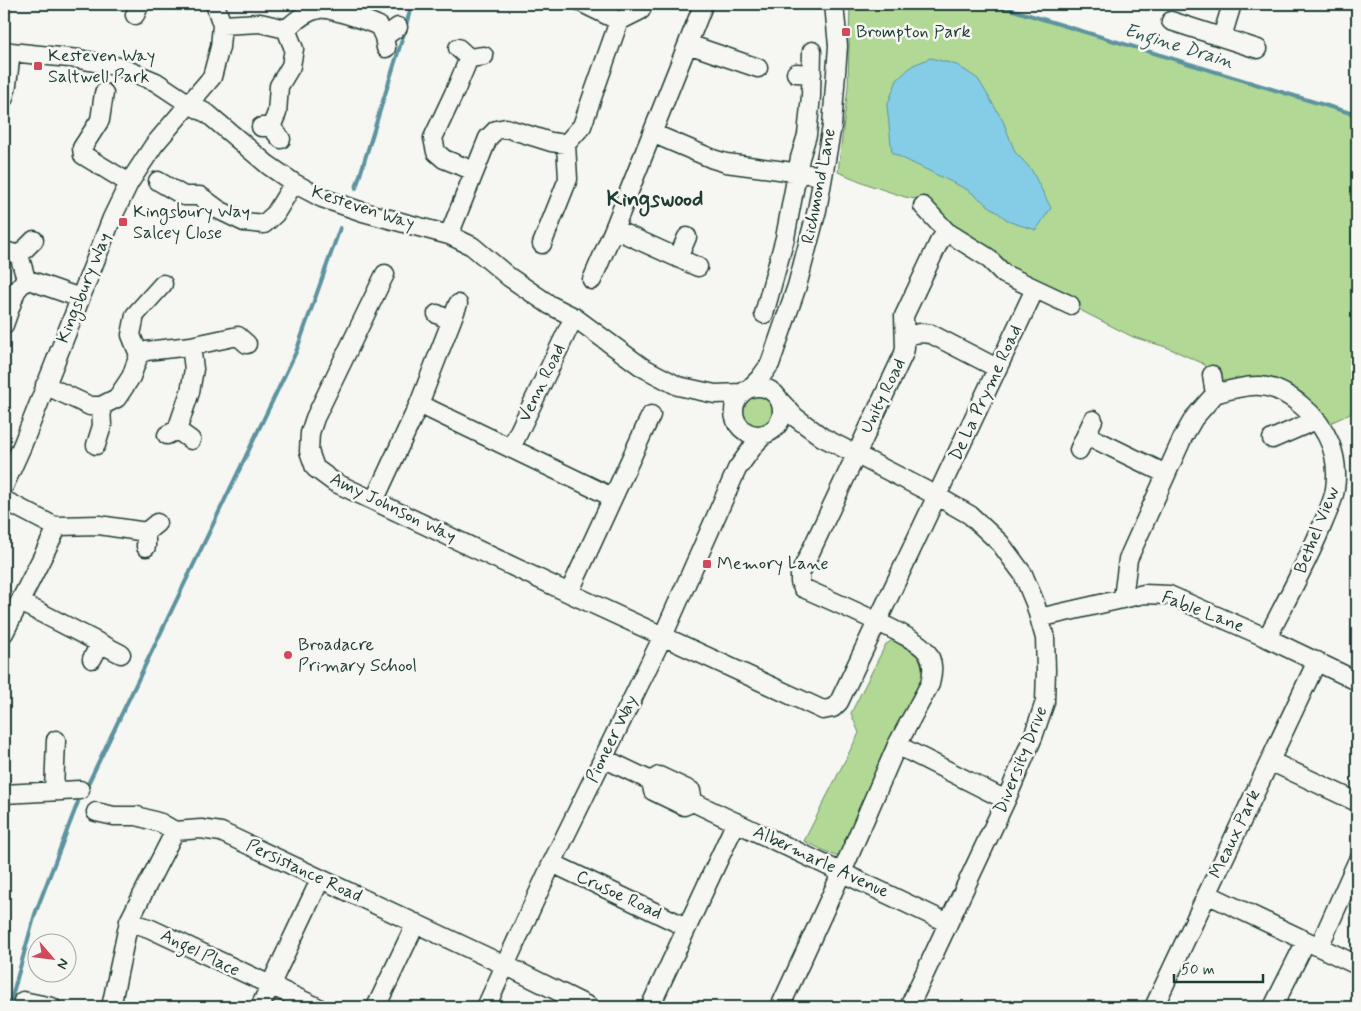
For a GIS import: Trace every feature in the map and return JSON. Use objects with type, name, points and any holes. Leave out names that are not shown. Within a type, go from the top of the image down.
[{"type":"street","points":[[215,4],[222,25],[260,23],[286,30]]},
{"type":"street","points":[[584,4],[619,21]]},
{"type":"street","points":[[542,244],[559,219],[568,179],[566,144],[582,126],[619,21],[642,10],[643,4]]},
{"type":"street","name":"Richmond Lane","points":[[745,391],[760,378],[770,364],[797,286],[817,210],[832,126],[838,46],[834,4]]},
{"type":"street","points":[[1222,37],[1232,4]]},
{"type":"street","points":[[286,30],[306,13],[321,8],[365,20],[379,26],[389,37]]},
{"type":"street","points":[[592,280],[702,8]]},
{"type":"street","points":[[1171,22],[1258,49]]},
{"type":"street","name":"Kingsbury Way","points":[[4,486],[22,446],[112,218],[129,183],[154,145],[212,77],[220,47],[222,25]]},
{"type":"street","points":[[271,131],[277,113],[279,86],[291,66],[294,49],[286,30]]},
{"type":"street","points":[[688,44],[758,68]]},
{"type":"street","points":[[4,98],[7,51]]},
{"type":"street","name":"Kesteven Way","points":[[7,51],[120,67],[156,82],[208,114],[268,165],[294,183],[330,201],[450,235],[472,246],[509,277],[550,305],[574,318],[642,367],[678,386],[714,394],[745,391]]},
{"type":"street","name":"Richmond Lane","points":[[764,314],[785,238],[797,173],[807,135],[804,73],[812,51]]},
{"type":"street","points":[[470,54],[433,138],[436,152],[444,159],[474,171]]},
{"type":"street","points":[[105,92],[100,120],[82,148],[83,155],[129,183]]},
{"type":"street","points":[[450,235],[488,138],[496,130],[506,128],[551,142],[566,144]]},
{"type":"street","points":[[652,133],[726,163],[823,176]]},
{"type":"street","points":[[156,180],[184,196],[200,196],[219,210],[244,222],[264,224],[275,214],[294,183]]},
{"type":"street","points":[[923,206],[947,232],[987,257],[1004,274],[1070,305]]},
{"type":"street","points":[[614,229],[698,267]]},
{"type":"street","name":"Unity Road","points":[[877,622],[803,588],[800,582],[800,574],[854,455],[904,353],[904,316],[939,242],[947,232]]},
{"type":"street","points":[[678,258],[687,237]]},
{"type":"street","points":[[34,240],[12,253],[26,279],[80,298]]},
{"type":"street","name":"Amy Johnson Way","points":[[385,274],[315,418],[310,433],[309,451],[316,468],[334,482],[663,636]]},
{"type":"street","points":[[4,325],[16,291],[26,279]]},
{"type":"street","points":[[45,385],[90,406],[101,406],[117,398],[131,377],[138,355],[131,335],[135,315],[165,282]]},
{"type":"street","name":"De La Pryme Road","points":[[937,496],[1035,289]]},
{"type":"street","points":[[374,501],[419,404],[444,318],[458,304]]},
{"type":"street","name":"Venn Road","points":[[511,448],[574,318]]},
{"type":"street","name":"Unity Road","points":[[905,336],[926,332],[997,368]]},
{"type":"street","points":[[138,355],[146,351],[191,346],[240,334]]},
{"type":"street","points":[[178,435],[190,392],[194,369],[191,346]]},
{"type":"street","points":[[714,394],[748,433],[755,435],[768,433],[778,426],[782,419],[783,410],[770,364]]},
{"type":"street","points":[[1123,598],[1128,559],[1166,474],[1194,418],[1216,394],[1212,375]]},
{"type":"street","name":"Bethel View","points":[[1216,394],[1240,386],[1255,385],[1282,391],[1309,411],[1327,434],[1334,449],[1335,491],[1316,541],[1267,638]]},
{"type":"street","points":[[737,422],[734,406],[745,391],[764,387],[779,399]]},
{"type":"street","name":"Diversity Drive","points":[[779,399],[795,416],[814,431],[854,455],[937,496],[970,515],[1000,543],[1022,574],[1039,618],[1044,638],[1045,702],[1034,737],[909,1007]]},
{"type":"street","points":[[419,404],[612,497]]},
{"type":"street","points":[[96,445],[102,426],[101,406]]},
{"type":"street","points":[[569,593],[612,497],[637,431],[650,415]]},
{"type":"street","points":[[1272,439],[1316,420]]},
{"type":"street","name":"Pioneer Way","points":[[737,422],[740,446],[737,469]]},
{"type":"street","name":"Diversity Drive","points":[[768,433],[801,429],[814,431]]},
{"type":"street","name":"Pioneer Way","points":[[486,1007],[552,863],[663,636],[737,469],[754,444],[768,433]]},
{"type":"street","points":[[1086,435],[1166,474]]},
{"type":"street","points":[[663,636],[823,710],[832,708],[839,702],[937,496]]},
{"type":"street","points":[[4,500],[58,526],[99,525],[149,534]]},
{"type":"street","points":[[4,633],[58,526]]},
{"type":"street","name":"Fable Lane","points":[[1039,618],[1144,594],[1169,595],[1267,638],[1357,681]]},
{"type":"street","points":[[20,602],[96,652],[121,654]]},
{"type":"street","points":[[780,1007],[897,746],[930,684],[933,673],[932,661],[920,644],[877,622]]},
{"type":"street","name":"Meaux Park","points":[[1154,1007],[1317,661]]},
{"type":"street","points":[[54,791],[56,740]]},
{"type":"street","points":[[897,746],[1006,800]]},
{"type":"street","name":"Albermarle Avenue","points":[[603,758],[651,781],[652,791],[684,806],[693,802],[948,923]]},
{"type":"street","points":[[1270,760],[1357,802]]},
{"type":"street","points":[[4,794],[80,790]]},
{"type":"street","points":[[96,812],[114,816],[138,816],[162,822],[176,831],[129,922],[111,1007]]},
{"type":"street","points":[[650,1007],[736,822]]},
{"type":"street","name":"Persistance Road","points":[[176,831],[201,828],[220,832],[505,965],[590,1007]]},
{"type":"street","points":[[1273,1007],[1312,944],[1357,862]]},
{"type":"street","name":"Crusoe Road","points":[[552,863],[686,926]]},
{"type":"street","points":[[260,1007],[320,880]]},
{"type":"street","points":[[1207,894],[1357,965]]},
{"type":"street","name":"Angel Place","points":[[129,922],[150,929],[317,1007]]},
{"type":"street","points":[[376,1007],[416,923]]},
{"type":"street","points":[[23,1001],[52,1007]]},
{"type":"green space","points":[[850,4],[993,4],[1357,115],[1357,411],[1323,428],[1282,391],[1215,393],[1207,368],[1202,363],[1166,347],[1133,337],[1070,305],[955,238],[926,201],[905,197],[838,172],[848,87]]},
{"type":"green space","points":[[757,392],[770,397],[775,410],[770,423],[757,428],[744,423],[739,410],[744,397]]},
{"type":"green space","points":[[893,640],[922,660],[925,669],[924,684],[842,859],[804,841],[859,733],[851,713],[886,644]]},
{"type":"water","points":[[931,58],[957,65],[978,79],[1003,121],[1015,152],[1031,169],[1051,208],[1036,230],[1010,222],[968,190],[892,153],[887,106],[897,80],[913,65]]},
{"type":"waterway","points":[[406,25],[412,4]]},
{"type":"waterway","name":"Engine Drain","points":[[993,4],[1357,115]]},
{"type":"waterway","points":[[356,188],[404,33]]},
{"type":"waterway","points":[[86,788],[296,352],[340,228]]},
{"type":"waterway","points":[[9,1007],[35,914],[78,802]]},
{"type":"place","name":"Brompton Park","points":[[846,32]]},
{"type":"place","name":"Kesteven Way Saltwell Park","points":[[38,66]]},
{"type":"place","name":"Kingsbury Way Salcey Close","points":[[123,222]]},
{"type":"place","name":"Memory Lane","points":[[707,564]]},
{"type":"place","name":"Broadacre Primary School","points":[[288,655]]},
{"type":"district","name":"Kingswood","points":[[655,200]]}]
